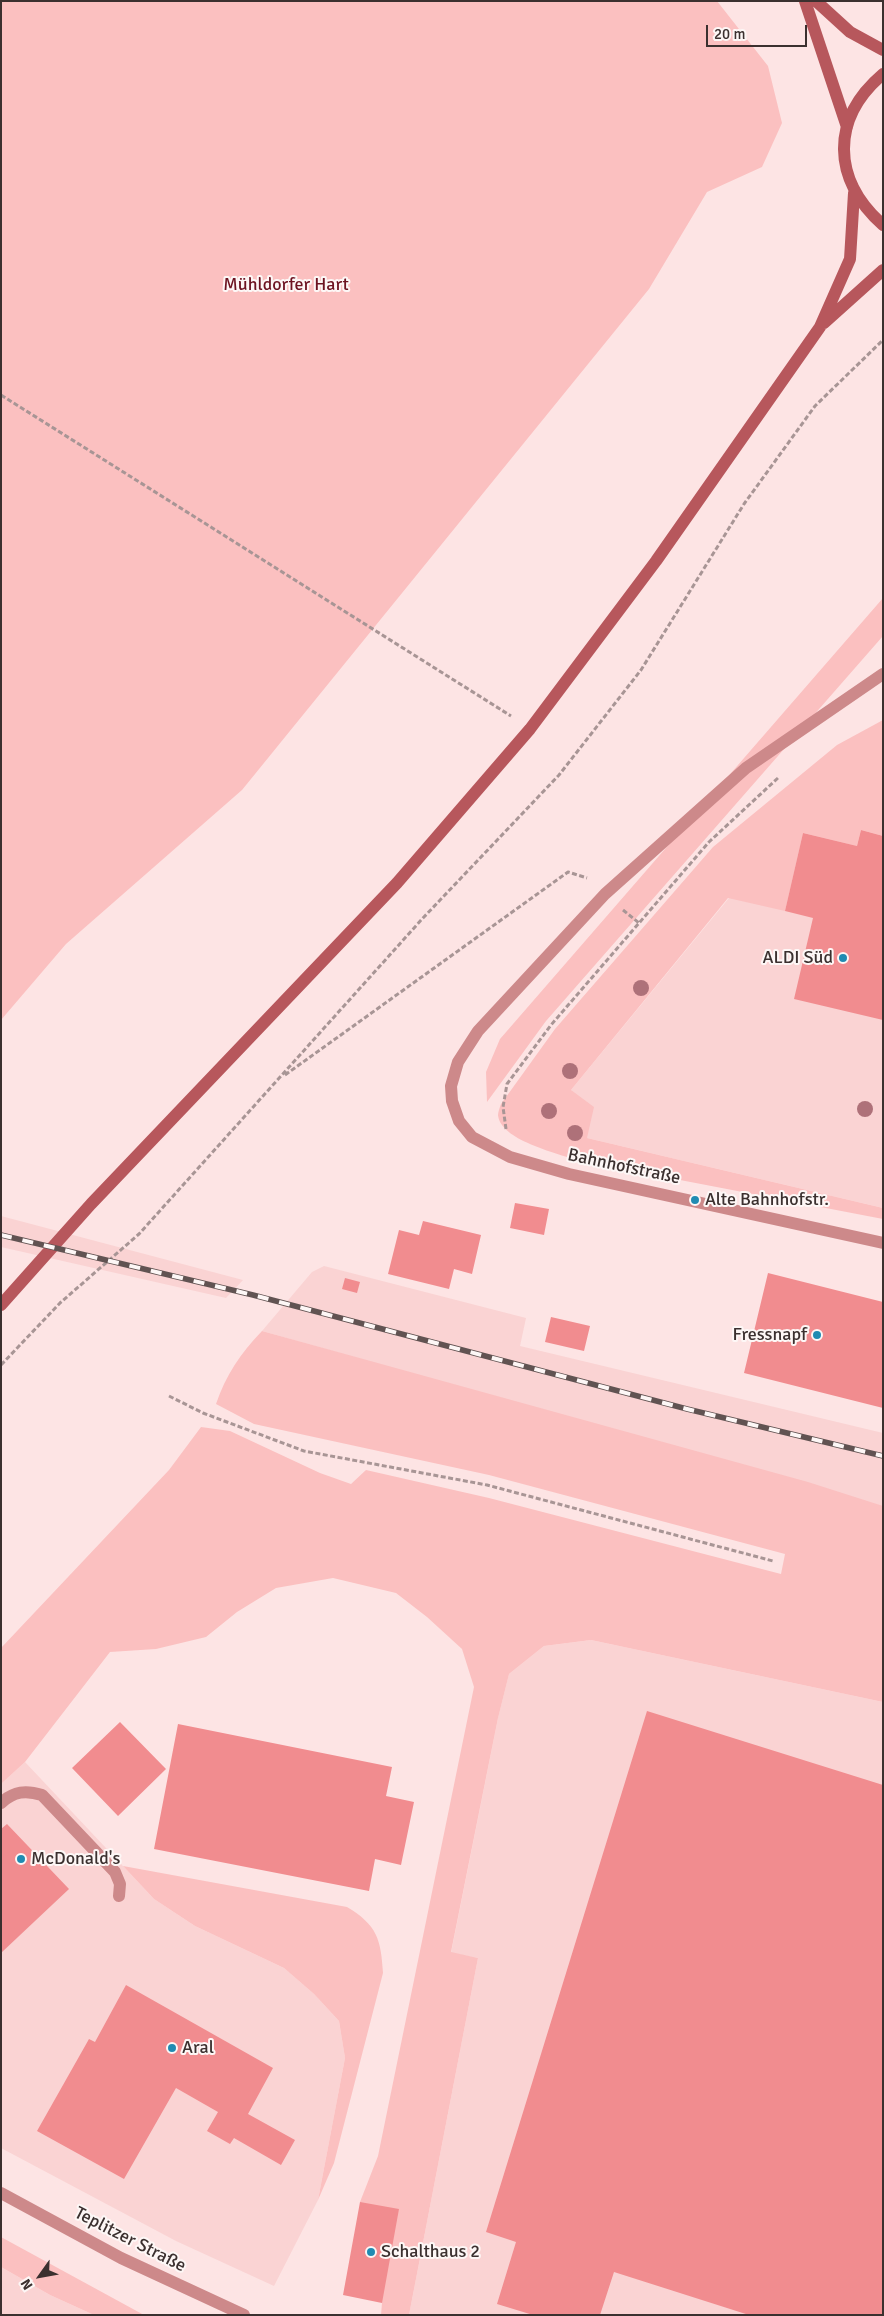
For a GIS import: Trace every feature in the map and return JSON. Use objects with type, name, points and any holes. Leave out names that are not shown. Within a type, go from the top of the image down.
[{"type":"main road","points":[[805,1],[847,127]]},
{"type":"main road","points":[[816,1],[850,32],[883,50]]},
{"type":"main road","points":[[883,74],[868,88],[855,106],[847,127],[844,149],[846,172],[854,193],[867,211],[883,225]]},
{"type":"main road","points":[[1,1305],[91,1204],[397,883],[530,729],[656,561],[820,327],[850,259],[854,193]]},
{"type":"main road","points":[[820,327],[883,270]]},
{"type":"street","name":"Bahnhofstraße","points":[[883,674],[746,768],[606,894],[478,1031],[458,1062],[452,1086],[452,1101],[459,1121],[472,1137],[510,1157],[569,1174],[883,1243]]},
{"type":"street","points":[[1,1803],[16,1792],[29,1791],[42,1795],[114,1872],[120,1884],[119,1896]]},
{"type":"street","name":"Teplitzer Straße","points":[[1,2193],[120,2258],[244,2315]]},
{"type":"path","points":[[1,1365],[60,1303],[139,1234],[423,918],[559,775],[640,670],[744,504],[815,406],[883,340]]},
{"type":"path","points":[[1,395],[530,729]]},
{"type":"path","points":[[512,1136],[506,1130],[503,1107],[507,1084],[551,1025],[709,842],[780,776]]},
{"type":"path","points":[[278,1080],[568,872],[584,875],[639,923]]},
{"type":"path","points":[[169,1396],[203,1414],[304,1451],[487,1485],[773,1561]]},
{"type":"shaded area","points":[[861,830],[883,836],[883,1208],[587,1138],[571,1090],[729,898],[803,833],[857,845]]},
{"type":"shaded area","points":[[1,1216],[243,1280],[226,1298],[1,1247]]},
{"type":"shaded area","points":[[324,1266],[526,1318],[520,1346],[883,1433],[883,1507],[262,1331],[312,1272]]},
{"type":"shaded area","points":[[591,1640],[883,1702],[883,2315],[409,2315],[478,1958],[451,1953],[498,1718],[509,1674],[544,1646]]},
{"type":"shaded area","points":[[25,1762],[154,1899],[195,1926],[284,1968],[314,1994],[339,2021],[345,2058],[318,2200],[274,2286],[176,2241],[1,2148],[1,1784]]},
{"type":"shaded area","points":[[1,2267],[50,2295],[94,2315],[1,2315]]},
{"type":"green space","name":"Mühldorfer Hart","points":[[1,1],[717,1],[768,66],[782,123],[762,167],[707,192],[649,289],[242,790],[66,944],[1,1020]]},
{"type":"green space","points":[[883,598],[883,636],[546,1021],[487,1102],[486,1072],[500,1039]]},
{"type":"green space","points":[[883,720],[883,836],[861,830],[857,846],[803,833],[785,911],[728,898],[571,1090],[594,1107],[587,1138],[883,1208],[883,1219],[576,1160],[543,1149],[508,1132],[501,1124],[498,1115],[501,1104],[555,1029],[713,847],[837,745]]},
{"type":"green space","points":[[262,1331],[808,1482],[883,1506],[883,1702],[591,1640],[544,1646],[509,1674],[498,1718],[451,1952],[478,1958],[409,2315],[381,2315],[382,2303],[360,2202],[378,2156],[474,1687],[462,1649],[427,1617],[396,1593],[333,1578],[276,1588],[237,1612],[206,1637],[156,1649],[110,1652],[25,1762],[1,1784],[1,1648],[169,1470],[201,1427],[230,1431],[320,1473],[351,1484],[366,1470],[489,1498],[781,1574],[785,1554],[489,1475],[254,1424],[216,1404],[234,1365]]},
{"type":"green space","points":[[123,1866],[347,1907],[365,1920],[376,1934],[381,1951],[383,1973],[334,2163],[318,2200],[345,2058],[339,2021],[314,1994],[284,1968],[195,1926],[154,1899]]},
{"type":"green space","points":[[1,2237],[144,2315],[94,2315],[50,2295],[1,2267]]},
{"type":"building","name":"ALDI Süd","points":[[861,830],[883,836],[883,1020],[794,999],[813,918],[785,911],[803,833],[857,846]]},
{"type":"building","points":[[515,1203],[549,1209],[544,1235],[510,1228]]},
{"type":"building","points":[[423,1221],[481,1235],[472,1274],[454,1269],[449,1289],[388,1274],[399,1230],[419,1235]]},
{"type":"building","points":[[768,1273],[883,1302],[883,1408],[744,1373]]},
{"type":"building","points":[[345,1278],[360,1282],[357,1293],[342,1289]]},
{"type":"building","points":[[551,1317],[590,1326],[584,1351],[545,1342]]},
{"type":"building","points":[[647,1711],[883,1785],[883,2315],[749,2315],[614,2272],[600,2315],[533,2315],[497,2304],[516,2242],[486,2232]]},
{"type":"building","points":[[120,1722],[166,1769],[118,1816],[72,1768]]},
{"type":"building","points":[[178,1724],[392,1767],[386,1796],[414,1802],[401,1865],[375,1859],[369,1891],[154,1849]]},
{"type":"building","name":"McDonald's","points":[[7,1824],[69,1889],[1,1953],[1,1829]]},
{"type":"building","points":[[126,1985],[273,2068],[248,2114],[295,2140],[281,2165],[234,2138],[230,2144],[207,2131],[218,2112],[176,2088],[124,2179],[37,2131],[89,2039],[95,2042]]},
{"type":"building","name":"Schalthaus 2","points":[[360,2202],[399,2209],[382,2303],[343,2295]]},
{"type":"railway","points":[[1,1235],[253,1295],[687,1409],[883,1456]]},
{"type":"place","name":"ALDI Süd","points":[[843,958]]},
{"type":"place","name":"Alte Bahnhofstr.","points":[[695,1200]]},
{"type":"place","name":"Fressnapf","points":[[817,1335]]},
{"type":"place","name":"McDonald's","points":[[21,1859]]},
{"type":"place","name":"Aral","points":[[172,2048]]},
{"type":"place","name":"Schalthaus 2","points":[[371,2252]]}]
